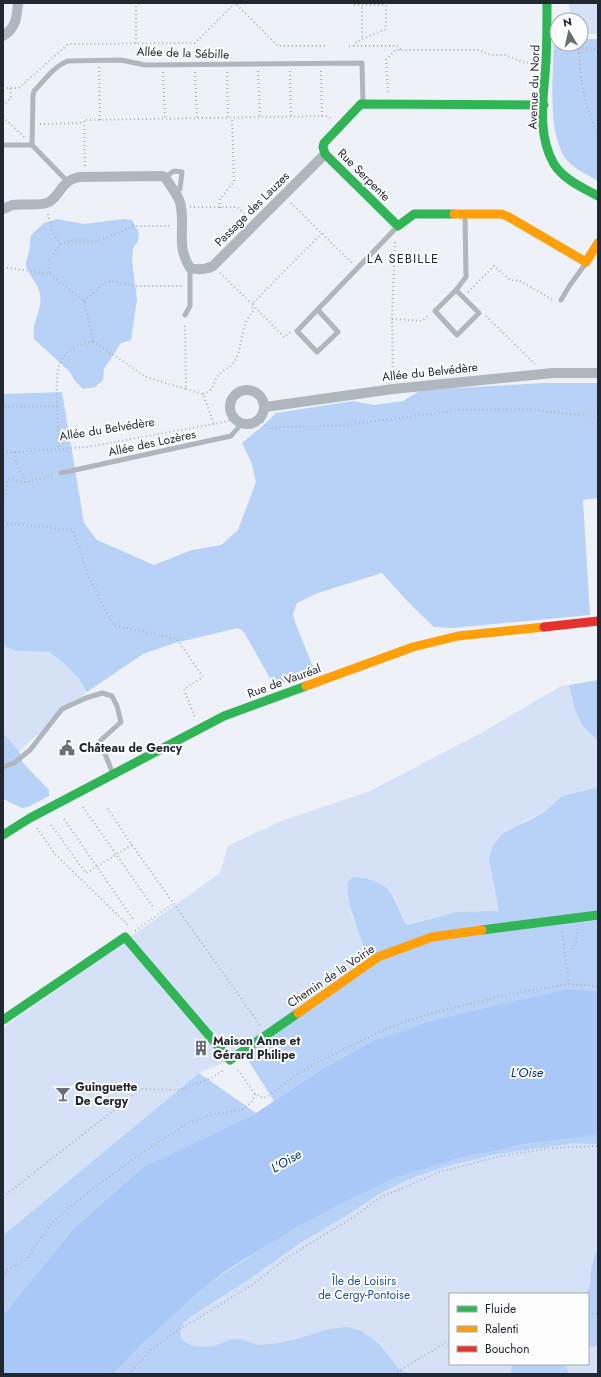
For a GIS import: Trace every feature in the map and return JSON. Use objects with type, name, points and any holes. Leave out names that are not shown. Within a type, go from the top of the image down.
[{"type":"street","points":[[3,36],[9,32],[13,26],[16,19],[18,3]]},
{"type":"street","name":"Avenue du Nord","points":[[547,3],[547,48],[543,122],[546,144],[555,165],[569,179],[598,196]]},
{"type":"street","points":[[363,104],[544,105]]},
{"type":"street","name":"Rue Serpente","points":[[363,104],[358,106],[324,143],[323,147],[325,154],[398,226]]},
{"type":"street","name":"Passage des Lauzes","points":[[213,266],[325,154]]},
{"type":"street","points":[[3,209],[11,206],[45,203],[54,197],[67,181],[79,177],[162,176],[165,177],[181,206],[183,255],[190,268],[202,270],[213,266]]},
{"type":"street","points":[[398,226],[414,214],[501,214],[507,216],[586,262],[598,243]]},
{"type":"street","name":"Allée du Belvédère","points":[[265,407],[393,389],[538,374],[598,373]]},
{"type":"street","points":[[241,390],[258,393],[262,397],[265,407],[260,419],[251,424],[238,420],[230,408],[233,398],[241,390]]},
{"type":"street","name":"Rue de Vauréal","points":[[3,835],[30,818],[224,716],[413,647],[458,636],[598,621]]},
{"type":"street","name":"Chemin de la Voirie","points":[[230,1060],[378,957],[432,937],[598,915]]},
{"type":"street","points":[[3,1020],[125,937],[230,1060]]},
{"type":"lane","name":"Allée de la Sébille","points":[[32,145],[34,91],[56,67],[61,63],[68,61],[121,60],[163,65],[362,63],[363,104]]},
{"type":"lane","points":[[3,145],[32,145],[67,181]]},
{"type":"lane","points":[[165,177],[174,171],[182,172],[180,189],[175,193]]},
{"type":"lane","points":[[456,290],[479,313],[457,335],[435,311],[456,290],[466,276],[465,214]]},
{"type":"lane","points":[[318,310],[338,332],[317,352],[297,331],[398,226]]},
{"type":"lane","points":[[561,300],[586,262]]},
{"type":"lane","points":[[185,315],[190,306],[190,268]]},
{"type":"lane","name":"Allée des Lozères","points":[[61,473],[231,436],[238,420]]},
{"type":"lane","points":[[3,767],[14,763],[30,750],[62,710],[86,698],[102,693],[112,696],[117,706],[121,722],[100,741],[113,774]]},
{"type":"path","points":[[136,43],[136,6],[140,3]]},
{"type":"path","points":[[3,88],[19,88],[68,44],[195,43],[236,3],[278,46],[327,46]]},
{"type":"path","points":[[354,5],[385,5],[386,29],[362,39],[354,44],[354,46]]},
{"type":"path","points":[[362,5],[362,39]]},
{"type":"path","points":[[349,46],[397,46],[401,50]]},
{"type":"path","points":[[388,104],[386,60],[395,50],[478,50],[491,55],[505,55],[526,63],[533,62],[537,58]]},
{"type":"path","points":[[579,52],[582,87],[589,117],[598,134]]},
{"type":"path","points":[[99,60],[100,120]]},
{"type":"path","points":[[194,64],[196,119]]},
{"type":"path","points":[[227,64],[228,118]]},
{"type":"path","points":[[257,64],[260,118]]},
{"type":"path","points":[[290,64],[291,117]]},
{"type":"path","points":[[321,64],[322,117]]},
{"type":"path","points":[[163,65],[165,119]]},
{"type":"path","points":[[3,106],[11,98],[10,88]]},
{"type":"path","points":[[32,124],[84,123],[84,120],[328,116],[341,126]]},
{"type":"path","points":[[3,117],[32,145]]},
{"type":"path","points":[[220,208],[220,199],[234,182],[232,118]]},
{"type":"path","points":[[84,123],[85,177]]},
{"type":"path","points":[[284,196],[358,269]]},
{"type":"path","points":[[45,203],[52,231],[60,244]]},
{"type":"path","points":[[181,206],[220,208],[237,207],[256,224]]},
{"type":"path","points":[[50,274],[48,263],[60,244],[76,240],[98,241],[134,226],[182,225]]},
{"type":"path","points":[[252,304],[322,234]]},
{"type":"path","points":[[390,235],[395,243],[392,320],[393,389]]},
{"type":"path","points":[[213,266],[284,337],[291,331],[297,331]]},
{"type":"path","points":[[463,297],[494,266],[510,280],[520,281],[552,300],[561,300]]},
{"type":"path","points":[[3,267],[50,274],[84,301],[92,341],[146,376],[203,394],[210,391],[214,387],[218,376],[231,367],[236,359],[246,321],[248,316],[253,312],[252,304]]},
{"type":"path","points":[[84,301],[104,282],[112,281],[135,286],[190,286]]},
{"type":"path","points":[[392,320],[422,321],[435,311]]},
{"type":"path","points":[[479,313],[488,317],[535,363],[538,374]]},
{"type":"path","points":[[185,315],[186,389]]},
{"type":"path","points":[[59,450],[57,371],[60,360],[69,351],[82,344],[92,341]]},
{"type":"path","points":[[203,394],[214,424]]},
{"type":"path","points":[[3,407],[57,406]]},
{"type":"path","points":[[260,419],[269,429],[283,427],[338,426],[460,410],[526,409],[598,417]]},
{"type":"path","name":"Allée du Belvédère","points":[[3,453],[87,447],[238,420]]},
{"type":"path","points":[[14,452],[16,463],[26,482]]},
{"type":"path","points":[[3,502],[8,479],[26,482],[61,473]]},
{"type":"path","points":[[3,524],[73,530],[89,578],[113,625],[177,639],[203,677],[184,689],[194,714]]},
{"type":"path","points":[[83,807],[153,907]]},
{"type":"path","points":[[107,808],[267,1034]]},
{"type":"path","points":[[30,818],[56,854],[129,925],[125,937]]},
{"type":"path","points":[[64,819],[98,866],[133,919]]},
{"type":"path","points":[[51,825],[86,873],[132,845]]},
{"type":"path","points":[[125,937],[174,904]]},
{"type":"path","points":[[572,948],[576,942],[578,934],[578,918]]},
{"type":"path","points":[[561,920],[569,984]]},
{"type":"path","points":[[3,1197],[141,1089],[181,1090],[211,1078],[226,1068],[230,1060],[255,1094],[263,1098],[268,1096],[299,1073],[320,1061],[390,1027],[429,1014],[510,994],[569,984],[598,986]]},
{"type":"path","points":[[3,1270],[7,1270],[26,1260],[42,1236],[56,1219],[92,1189],[146,1150],[188,1123],[214,1114],[242,1110],[252,1102],[255,1094]]},
{"type":"path","points":[[129,1374],[152,1350],[172,1334],[252,1284],[285,1259],[355,1216],[381,1197],[440,1172],[500,1156],[550,1148],[598,1146]]},
{"type":"path","points":[[3,1277],[7,1270]]},
{"type":"path","points":[[394,1374],[449,1341]]},
{"type":"green space","points":[[569,3],[598,3],[598,34],[589,34],[589,12],[570,12]]},
{"type":"green space","points":[[3,646],[16,651],[49,652],[66,665],[79,679],[87,692],[19,751],[3,733]]},
{"type":"green space","points":[[569,685],[575,710],[583,725],[598,741],[598,787],[562,796],[543,813],[524,821],[489,859],[500,911],[408,925],[404,922],[394,896],[347,887],[352,916],[371,966],[244,1054],[199,1073],[5,1235],[3,1229],[3,1028],[220,873],[228,846],[281,821],[370,791],[481,733],[561,686]]},
{"type":"green space","name":"Île de Loisirs de Cergy-Pontoise","points":[[598,1135],[598,1374],[113,1374],[145,1341],[197,1293],[227,1270],[256,1253],[397,1177],[526,1144]]},
{"type":"shaded area","points":[[589,39],[598,39],[598,181],[568,162],[559,146],[553,116],[553,52],[589,52]]},
{"type":"shaded area","points":[[57,219],[84,224],[123,219],[132,220],[139,233],[138,241],[133,248],[132,261],[137,299],[131,340],[121,343],[104,369],[103,380],[95,387],[83,389],[75,381],[70,372],[34,339],[34,327],[40,306],[40,294],[26,266],[31,235],[44,223]]},
{"type":"shaded area","points":[[544,383],[598,383],[598,498],[583,500],[590,615],[453,628],[434,627],[409,603],[382,573],[318,593],[297,603],[293,614],[314,669],[311,674],[282,683],[272,682],[244,632],[238,628],[175,643],[143,654],[87,692],[79,679],[66,665],[49,652],[16,651],[3,646],[3,394],[62,392],[84,523],[97,540],[154,565],[192,550],[221,545],[238,530],[256,482],[252,464],[242,443],[276,413],[353,401],[374,405],[403,401],[421,390]]},
{"type":"shaded area","points":[[598,680],[598,741],[583,726],[575,710],[569,685]]},
{"type":"shaded area","points":[[3,733],[19,751],[23,763],[49,790],[49,796],[28,807],[22,808],[3,799]]},
{"type":"shaded area","points":[[598,787],[598,991],[568,989],[374,1040],[322,1069],[274,1101],[244,1054],[371,966],[348,897],[347,887],[350,880],[354,877],[366,879],[382,885],[392,896],[404,922],[408,925],[457,912],[499,911],[489,859],[493,846],[502,834],[543,813],[562,796]]},
{"type":"shaded area","points":[[199,1073],[256,1113],[143,1167],[74,1228],[3,1315],[3,1229],[5,1234]]},
{"type":"shaded area","points":[[598,1135],[598,1144],[575,1143],[497,1154],[447,1166],[409,1179],[379,1194],[300,1243],[248,1280],[193,1315],[183,1323],[180,1332],[181,1338],[185,1342],[193,1346],[204,1347],[214,1346],[229,1340],[239,1339],[258,1345],[273,1344],[294,1340],[329,1329],[347,1327],[359,1330],[379,1344],[399,1369],[415,1374],[113,1374],[165,1321],[187,1301],[220,1276],[291,1230],[361,1193],[410,1172],[449,1161],[538,1142]]},
{"type":"shaded area","points":[[598,1251],[598,1346],[590,1347],[589,1293],[586,1293],[590,1285],[591,1270],[596,1252]]},
{"type":"shaded area","points":[[512,1365],[565,1365],[569,1374],[511,1374]]},
{"type":"water","name":"L’Oise","points":[[568,989],[598,991],[598,1135],[526,1144],[456,1159],[397,1177],[344,1202],[292,1230],[227,1270],[197,1293],[145,1341],[113,1374],[3,1374],[3,1315],[74,1228],[143,1167],[256,1113],[322,1069],[374,1040],[431,1021]]},
{"type":"traffic: fast","points":[[547,3],[546,54],[542,114],[548,152],[554,164],[563,174],[574,183],[598,196]]},
{"type":"traffic: fast","points":[[454,214],[414,214],[398,226],[325,154],[323,147],[324,143],[361,104],[544,105]]},
{"type":"traffic: fast","points":[[3,835],[30,818],[224,716],[306,686]]},
{"type":"traffic: fast","points":[[482,930],[598,915]]},
{"type":"traffic: fast","points":[[3,1020],[125,937],[230,1060],[298,1013]]},
{"type":"traffic: slow","points":[[454,214],[501,214],[507,216],[586,262],[598,243]]},
{"type":"traffic: slow","points":[[306,686],[413,647],[458,636],[544,627]]},
{"type":"traffic: slow","points":[[298,1013],[378,957],[432,937],[482,930]]},
{"type":"traffic: jam","points":[[544,627],[598,621]]},
{"type":"place","name":"Château de Gency","points":[[67,748]]},
{"type":"place","name":"Maison Anne et Gérard Philipe","points":[[201,1048]]},
{"type":"place","name":"Guinguette De Cergy","points":[[63,1094]]},
{"type":"district","name":"LA SEBILLE","points":[[403,258]]},
{"type":"water label","name":"L'Oise","points":[[286,1161]]}]
